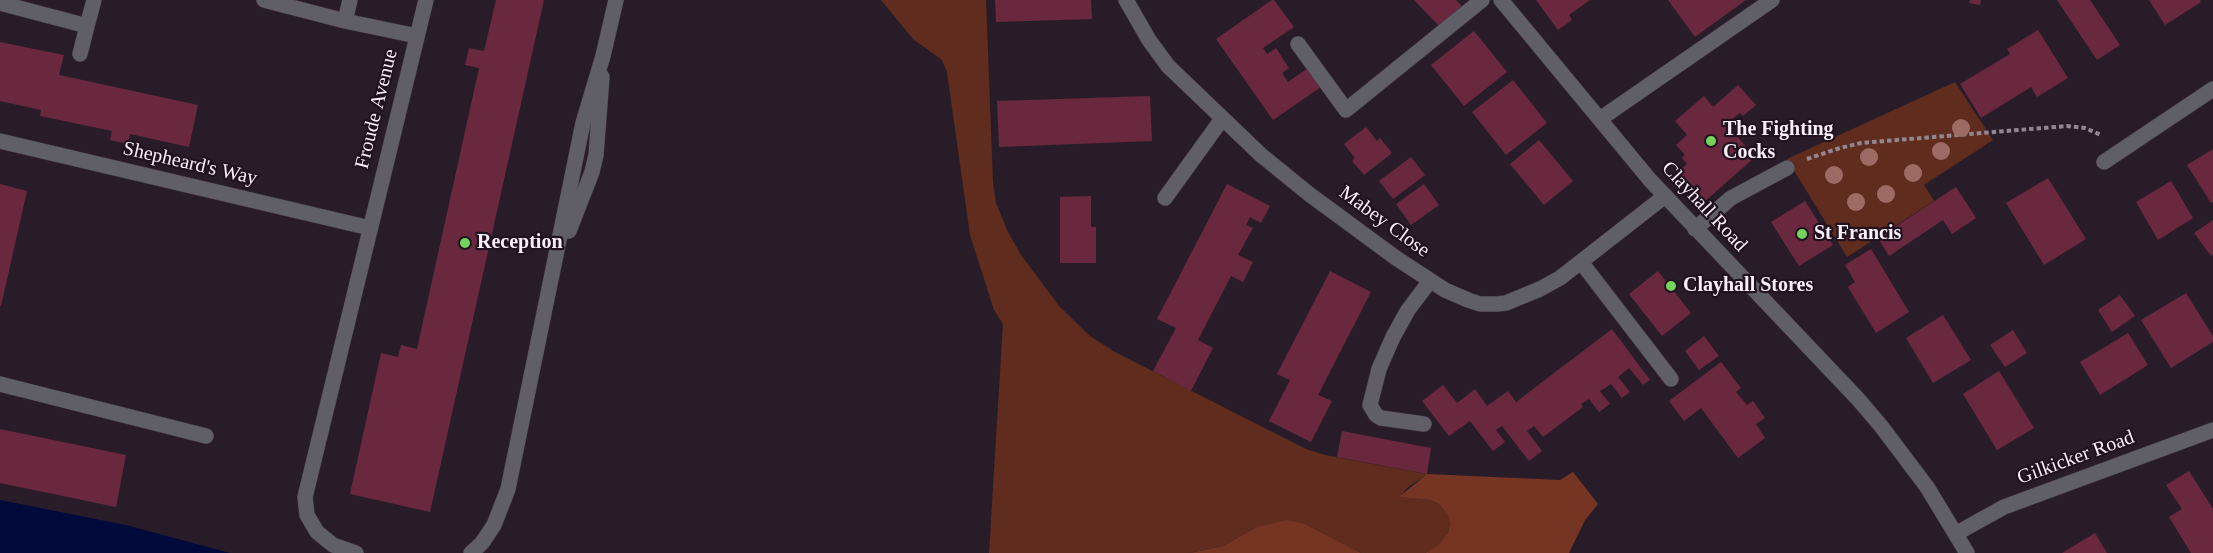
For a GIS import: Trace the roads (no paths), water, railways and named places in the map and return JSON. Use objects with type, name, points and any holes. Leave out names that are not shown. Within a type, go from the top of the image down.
[{"type":"street","points":[[80,54],[94,0]]},
{"type":"street","points":[[264,0],[345,21],[417,36]]},
{"type":"street","points":[[345,21],[350,0]]},
{"type":"street","name":"Froude Avenue","points":[[356,553],[333,545],[317,532],[307,515],[305,497],[426,0]]},
{"type":"street","points":[[471,553],[482,543],[494,525],[508,489],[554,270],[592,172],[599,137],[603,56],[616,0]]},
{"type":"street","name":"Mabey Close","points":[[1126,0],[1149,40],[1168,66],[1261,155],[1309,194],[1430,280],[1468,300],[1480,304],[1506,303],[1540,289],[1560,278],[1665,196]]},
{"type":"street","points":[[1298,44],[1346,110],[1482,0]]},
{"type":"street","name":"Clayhall Road","points":[[1501,0],[1665,196],[1858,399],[1906,458],[1957,533],[1967,553]]},
{"type":"street","points":[[1600,119],[1772,0]]},
{"type":"street","points":[[0,3],[87,26]]},
{"type":"street","points":[[2110,158],[2213,89]]},
{"type":"street","points":[[1165,198],[1222,119]]},
{"type":"street","name":"Shepheard's Way","points":[[0,141],[370,228]]},
{"type":"street","points":[[1695,229],[1731,198],[1787,168]]},
{"type":"street","points":[[1581,261],[1671,378]]},
{"type":"street","points":[[1424,424],[1381,418],[1376,415],[1370,405],[1379,369],[1393,338],[1408,310],[1430,280]]},
{"type":"street","points":[[0,384],[206,436]]},
{"type":"street","name":"Gilkicker Road","points":[[1957,533],[2004,507],[2213,430]]},
{"type":"place","name":"The Fighting Cocks","points":[[1711,141]]},
{"type":"place","name":"St Francis","points":[[1802,234]]},
{"type":"place","name":"Reception","points":[[465,243]]},
{"type":"place","name":"Clayhall Stores","points":[[1671,286]]}]
